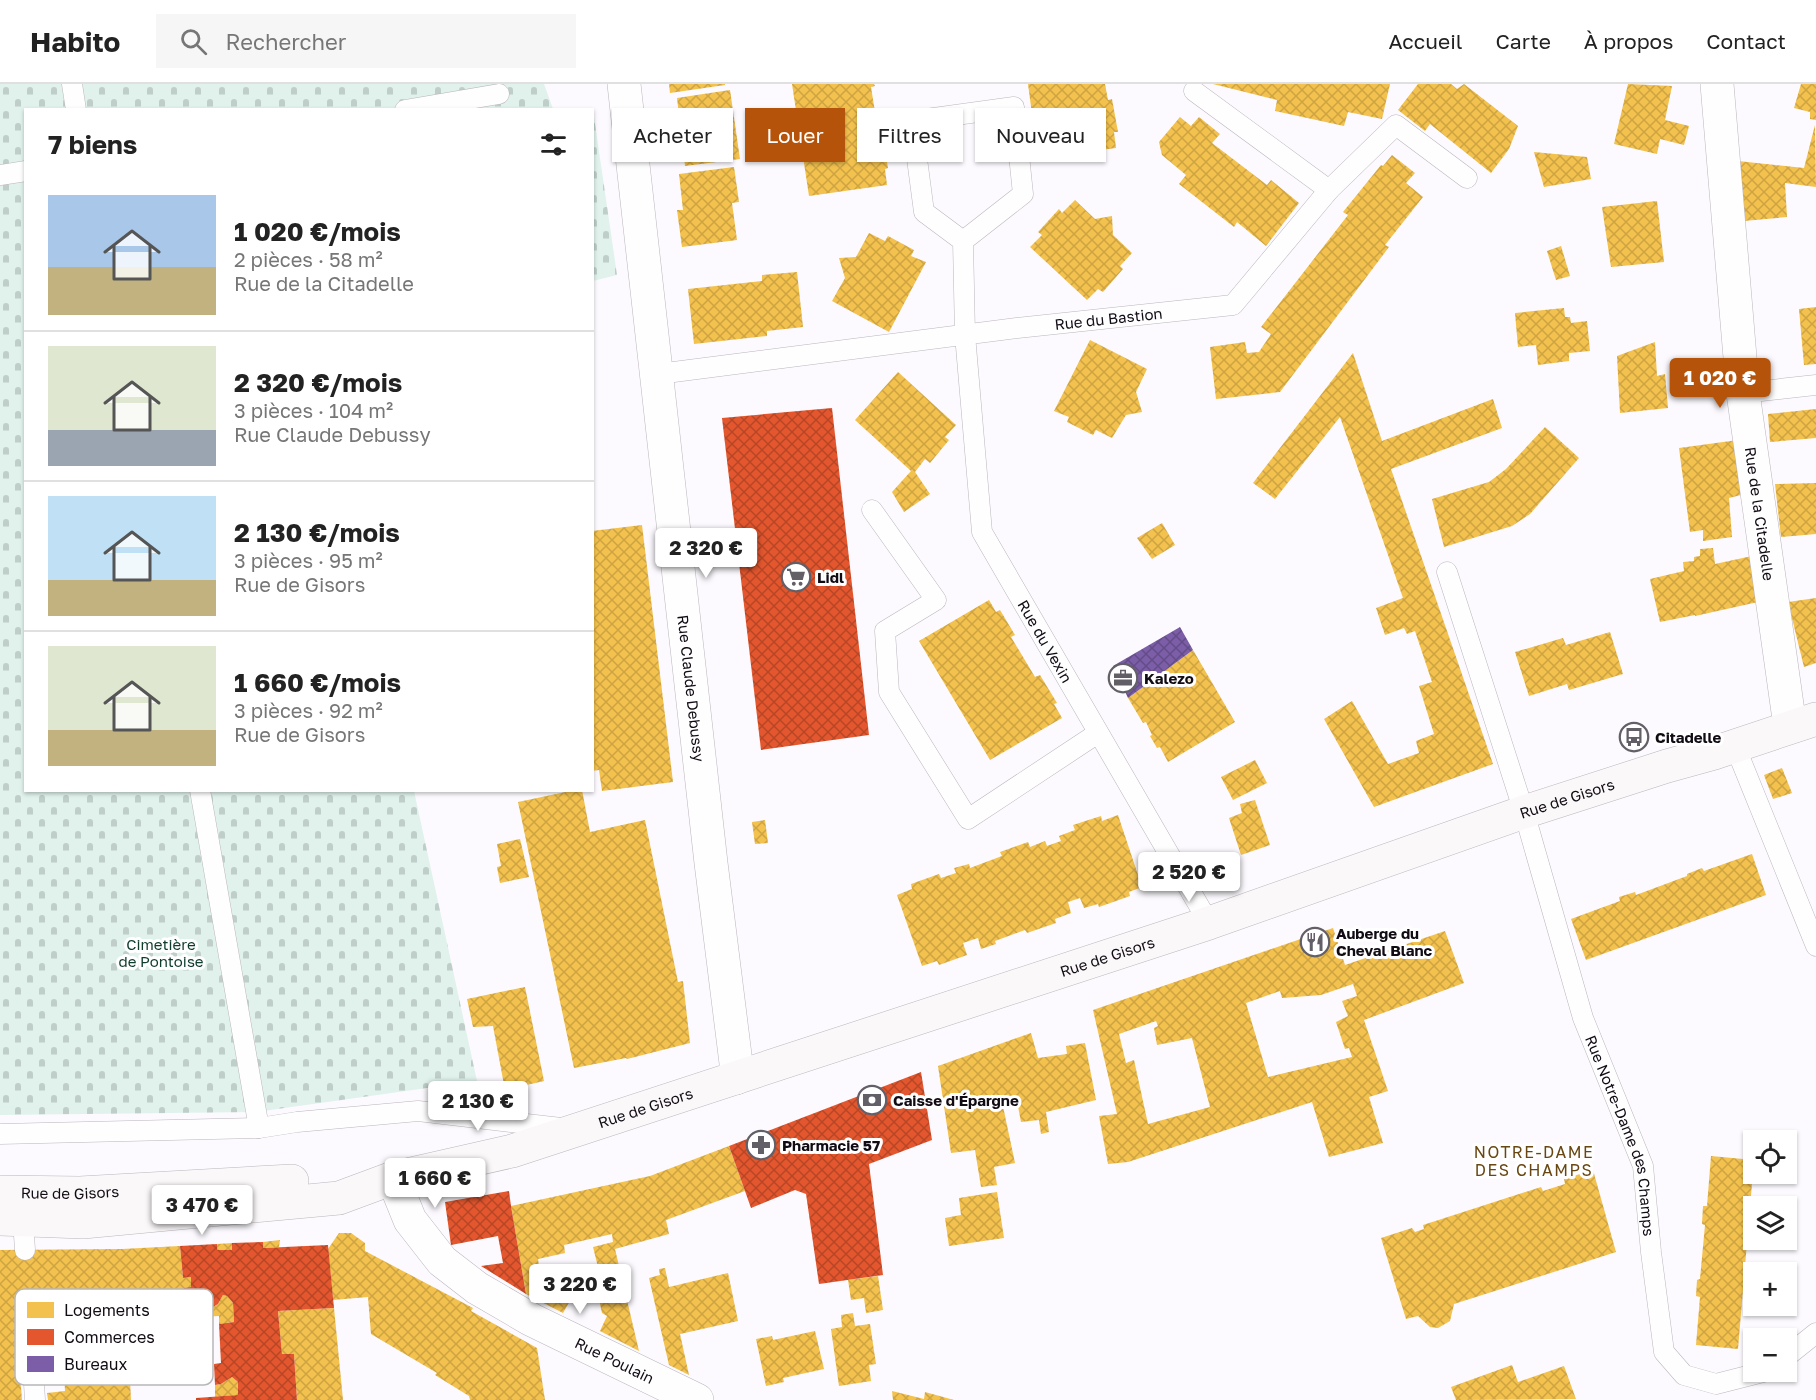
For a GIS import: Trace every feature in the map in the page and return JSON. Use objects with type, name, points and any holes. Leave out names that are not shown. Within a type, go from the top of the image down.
[{"type":"main road","name":"Rue de Gisors","points":[[16,1230],[339,1198],[393,1178],[512,1151],[1209,923],[1524,812],[1803,723]]},
{"type":"main road","name":"Rue de Gisors","points":[[0,1192],[81,1193],[308,1180],[393,1178]]},
{"type":"street","name":"Rue Claude Debussy","points":[[624,84],[736,1078]]},
{"type":"street","name":"Rue de la Citadelle","points":[[1717,84],[1743,393],[1803,723]]},
{"type":"street","name":"Rue Poulain","points":[[393,1178],[411,1220],[442,1261],[477,1288],[532,1320],[697,1400]]},
{"type":"lane","points":[[72,84],[76,108]]},
{"type":"lane","points":[[1194,91],[1329,190]]},
{"type":"lane","points":[[417,108],[499,94]]},
{"type":"lane","points":[[1014,107],[1023,195],[963,241],[924,212],[912,121],[1014,107]]},
{"type":"lane","name":"Rue du Bastion","points":[[658,374],[965,335],[1233,305],[1329,190],[1396,125],[1467,178]]},
{"type":"lane","points":[[0,175],[24,171]]},
{"type":"lane","name":"Rue du Vexin","points":[[963,241],[965,335],[982,532],[1209,923]]},
{"type":"lane","points":[[1743,393],[1816,385]]},
{"type":"lane","points":[[872,510],[936,600],[885,631],[889,692],[968,819],[1098,733]]},
{"type":"lane","name":"Rue Notre-Dame des Champs","points":[[1447,572],[1524,812],[1583,1018],[1643,1166],[1664,1352],[1684,1375],[1716,1384],[1743,1377]]},
{"type":"lane","points":[[1735,746],[1816,946]]},
{"type":"lane","points":[[200,792],[259,1128]]},
{"type":"lane","points":[[0,1134],[259,1128],[297,1122],[417,1111],[576,1130]]},
{"type":"lane","points":[[1797,1348],[1816,1333]]},
{"type":"lane","points":[[34,1385],[35,1400]]},
{"type":"green space","name":"Cimetière de Pontoise","points":[[0,84],[544,84],[553,108],[24,108],[24,792],[414,792],[477,1081],[256,1112],[0,1115]]},
{"type":"green space","points":[[594,117],[617,275],[594,281]]},
{"type":"building: Logements","points":[[669,84],[725,84],[725,85],[670,93]]},
{"type":"building: Logements","points":[[792,84],[874,84],[875,86],[871,87],[874,108],[857,108],[857,162],[887,162],[888,168],[885,169],[887,185],[809,196],[804,162],[845,162],[845,108],[796,108]]},
{"type":"building: Logements","points":[[1028,84],[1105,84],[1108,100],[1112,99],[1118,132],[1114,132],[1116,148],[1106,149],[1106,108],[1031,108]]},
{"type":"building: Logements","points":[[1213,84],[1390,84],[1382,119],[1348,112],[1344,126],[1275,111],[1277,100]]},
{"type":"building: Logements","points":[[1418,84],[1451,84],[1457,89],[1464,84],[1518,126],[1509,149],[1491,173],[1430,124],[1425,131],[1398,110]]},
{"type":"building: Logements","points":[[1628,84],[1672,86],[1665,120],[1689,126],[1684,145],[1660,139],[1657,154],[1614,144]]},
{"type":"building: Logements","points":[[1801,84],[1816,84],[1816,120],[1810,119],[1810,112],[1794,108]]},
{"type":"building: Logements","points":[[730,90],[733,108],[678,108],[677,98]]},
{"type":"building: Logements","points":[[733,111],[740,159],[733,160]]},
{"type":"building: Logements","points":[[1180,117],[1191,126],[1199,117],[1220,134],[1212,143],[1267,185],[1271,180],[1299,203],[1266,246],[1237,222],[1234,227],[1179,184],[1186,175],[1162,155],[1159,142]]},
{"type":"building: Logements","points":[[1815,125],[1816,187],[1785,183],[1787,217],[1744,221],[1738,161],[1804,168]]},
{"type":"building: Logements","points":[[1534,152],[1587,157],[1591,179],[1544,187]]},
{"type":"building: Logements","points":[[1392,155],[1415,173],[1406,183],[1423,197],[1385,245],[1389,247],[1280,392],[1216,399],[1210,347],[1245,342],[1247,353],[1259,352],[1271,334],[1261,327],[1348,215],[1343,212],[1381,165],[1383,166]]},
{"type":"building: Logements","points":[[685,162],[716,162],[685,166]]},
{"type":"building: Logements","points":[[734,167],[739,202],[732,203],[737,240],[682,247],[677,210],[683,210],[679,174]]},
{"type":"building: Logements","points":[[1075,200],[1095,219],[1112,216],[1113,235],[1132,253],[1120,266],[1123,269],[1103,292],[1098,289],[1087,300],[1030,247],[1042,235],[1038,232],[1059,209],[1062,213]]},
{"type":"building: Logements","points":[[1657,201],[1664,262],[1611,267],[1602,207]]},
{"type":"building: Logements","points":[[869,233],[885,241],[888,236],[914,250],[911,256],[926,262],[889,332],[832,301],[845,278],[839,258],[856,257]]},
{"type":"building: Logements","points":[[1561,246],[1570,276],[1556,280],[1547,251]]},
{"type":"building: Logements","points":[[797,272],[803,327],[767,331],[767,336],[694,344],[688,289],[762,281],[762,275]]},
{"type":"building: Logements","points":[[1816,307],[1816,364],[1804,365],[1799,309]]},
{"type":"building: Logements","points":[[1564,308],[1565,317],[1570,317],[1571,323],[1587,321],[1590,351],[1569,353],[1569,361],[1538,365],[1536,345],[1518,347],[1515,313]]},
{"type":"building: Logements","points":[[1090,340],[1147,369],[1136,392],[1142,412],[1126,415],[1112,438],[1096,430],[1093,435],[1067,422],[1069,417],[1054,411]]},
{"type":"building: Logements","points":[[1655,342],[1657,376],[1665,374],[1668,408],[1620,413],[1617,356]]},
{"type":"building: Logements","points":[[1353,353],[1382,441],[1493,399],[1502,428],[1391,469],[1493,764],[1374,807],[1324,719],[1352,701],[1388,764],[1419,753],[1416,741],[1434,734],[1419,686],[1432,682],[1415,631],[1407,634],[1404,628],[1385,635],[1376,608],[1403,598],[1340,417],[1275,499],[1253,483]]},
{"type":"building: Logements","points":[[898,372],[956,425],[945,437],[949,440],[930,463],[925,459],[915,472],[930,494],[904,512],[892,492],[911,471],[855,420]]},
{"type":"building: Logements","points":[[1816,409],[1816,438],[1770,442],[1768,414]]},
{"type":"building: Logements","points":[[1545,427],[1579,458],[1530,514],[1512,526],[1444,547],[1432,499],[1489,482],[1506,469]]},
{"type":"building: Logements","points":[[1738,440],[1745,494],[1729,498],[1732,537],[1703,541],[1703,530],[1690,532],[1679,448]]},
{"type":"building: Logements","points":[[1816,483],[1816,534],[1781,537],[1775,484]]},
{"type":"building: Logements","points":[[1162,523],[1175,545],[1152,559],[1137,538]]},
{"type":"building: Logements","points":[[642,525],[673,782],[602,791],[599,770],[594,771],[594,531]]},
{"type":"building: Logements","points":[[1713,548],[1715,564],[1752,556],[1758,602],[1660,622],[1650,579],[1684,571],[1683,562],[1694,561],[1694,557],[1700,556],[1700,549]]},
{"type":"building: Logements","points":[[1816,598],[1816,663],[1804,667],[1788,602]]},
{"type":"building: Logements","points":[[989,600],[996,612],[1000,610],[1015,635],[1011,637],[1035,677],[1040,675],[1057,703],[1054,704],[1062,718],[990,760],[919,641]]},
{"type":"building: Logements","points":[[1610,632],[1623,674],[1569,690],[1567,684],[1529,696],[1515,652],[1563,638],[1566,645]]},
{"type":"building: Logements","points":[[1193,650],[1235,722],[1168,762],[1160,747],[1157,748],[1150,736],[1152,735],[1146,722],[1143,723],[1128,698]]},
{"type":"building: Logements","points":[[1255,760],[1267,783],[1233,800],[1221,777]]},
{"type":"building: Logements","points":[[1782,768],[1792,793],[1773,799],[1764,775]]},
{"type":"building: Logements","points":[[566,792],[582,792],[590,832],[645,820],[678,982],[683,981],[690,1043],[627,1059],[574,1068],[518,802]]},
{"type":"building: Logements","points":[[1255,800],[1270,845],[1241,855],[1229,818],[1242,813],[1240,804]]},
{"type":"building: Logements","points":[[1118,815],[1142,887],[1129,892],[1130,896],[1099,907],[1098,904],[1084,908],[1080,898],[1068,902],[1071,913],[1055,919],[1056,923],[1027,933],[1025,930],[981,949],[978,938],[963,943],[967,955],[939,965],[937,961],[922,966],[897,895],[912,889],[911,884],[939,874],[941,878],[956,873],[954,868],[969,864],[970,868],[1002,856],[1000,852],[1028,842],[1030,847],[1045,841],[1047,846],[1061,841],[1059,836],[1075,830],[1073,825],[1101,816],[1102,821]]},
{"type":"building: Logements","points":[[765,820],[768,843],[755,844],[752,822]]},
{"type":"building: Logements","points":[[520,839],[529,877],[500,883],[497,867],[501,866],[497,844]]},
{"type":"building: Logements","points":[[1752,854],[1766,895],[1586,960],[1571,919],[1620,901],[1619,897],[1635,892],[1636,895],[1702,868],[1704,871]]},
{"type":"building: Logements","points":[[1333,928],[1345,965],[1445,931],[1464,983],[1364,1020],[1388,1091],[1369,1097],[1383,1143],[1329,1157],[1312,1102],[1128,1162],[1108,1164],[1099,1116],[1117,1114],[1093,1010]],"holes":[[[1353,984],[1357,996],[1342,1001],[1348,1016],[1336,1022],[1345,1049],[1349,1048],[1352,1057],[1268,1077],[1246,1003],[1280,991],[1282,998],[1321,995]],[[1156,1021],[1158,1026],[1154,1028],[1157,1045],[1192,1038],[1210,1107],[1148,1124],[1134,1060],[1126,1063],[1119,1034]]]},
{"type":"building: Logements","points":[[525,987],[544,1081],[505,1090],[493,1026],[473,1027],[467,999]]},
{"type":"building: Logements","points":[[1031,1033],[1038,1058],[1067,1054],[1066,1046],[1085,1043],[1096,1100],[1046,1112],[1049,1132],[1041,1134],[1039,1120],[1021,1122],[1016,1096],[1001,1097],[1015,1163],[994,1167],[997,1185],[981,1187],[975,1150],[951,1153],[938,1066]]},
{"type":"building: Logements","points":[[729,1146],[745,1191],[666,1220],[669,1234],[615,1249],[639,1351],[600,1331],[607,1316],[602,1313],[594,1276],[600,1275],[593,1247],[613,1242],[612,1234],[564,1245],[565,1253],[538,1259],[542,1287],[571,1299],[563,1313],[526,1294],[511,1206],[650,1176]]},
{"type":"building: Logements","points":[[1711,1156],[1743,1159],[1743,1184],[1752,1184],[1751,1196],[1743,1196],[1743,1250],[1746,1250],[1745,1262],[1743,1262],[1738,1349],[1696,1345],[1700,1297],[1696,1296],[1697,1280],[1700,1279],[1705,1225],[1702,1224],[1703,1206],[1707,1206]]},
{"type":"building: Logements","points":[[1593,1170],[1616,1252],[1454,1304],[1450,1321],[1438,1328],[1430,1327],[1418,1316],[1406,1319],[1381,1238],[1412,1228],[1415,1232],[1424,1229],[1423,1225],[1541,1187],[1543,1191],[1565,1184],[1564,1179]]},
{"type":"building: Logements","points":[[997,1192],[1004,1238],[949,1246],[945,1218],[961,1215],[959,1198]]},
{"type":"building: Logements","points":[[339,1233],[351,1233],[365,1243],[365,1251],[473,1308],[471,1311],[537,1348],[545,1400],[470,1400],[469,1396],[435,1375],[437,1373],[371,1334],[368,1297],[333,1300],[328,1249]]},
{"type":"building: Logements","points":[[280,1240],[279,1247],[263,1248],[263,1242]]},
{"type":"building: Logements","points":[[232,1243],[232,1250],[217,1250],[217,1244]]},
{"type":"building: Logements","points":[[180,1246],[183,1278],[191,1277],[191,1287],[184,1289],[15,1289],[15,1385],[21,1385],[22,1400],[0,1400],[0,1250]]},
{"type":"building: Logements","points":[[665,1268],[669,1287],[728,1273],[738,1321],[680,1334],[689,1375],[669,1365],[649,1278],[660,1275],[659,1269]]},
{"type":"building: Logements","points":[[878,1276],[883,1310],[866,1313],[864,1298],[851,1300],[848,1280]]},
{"type":"building: Logements","points":[[223,1295],[227,1296],[233,1303],[234,1322],[219,1324],[219,1316],[213,1316],[213,1307],[218,1304]]},
{"type":"building: Logements","points":[[334,1308],[343,1400],[297,1400],[294,1354],[282,1354],[278,1311]]},
{"type":"building: Logements","points":[[853,1313],[855,1326],[870,1324],[876,1364],[869,1365],[871,1381],[839,1386],[831,1329],[842,1327],[841,1315]]},
{"type":"building: Logements","points":[[815,1331],[824,1369],[783,1378],[784,1382],[766,1386],[756,1339],[772,1336],[773,1340]]},
{"type":"building: Logements","points":[[1512,1365],[1518,1382],[1564,1366],[1576,1399],[1456,1400],[1451,1387]]},
{"type":"building: Logements","points":[[232,1377],[238,1382],[238,1395],[215,1397],[215,1385]]},
{"type":"building: Logements","points":[[65,1385],[130,1385],[131,1400],[48,1400],[47,1393],[65,1391]]},
{"type":"building: Logements","points":[[892,1391],[924,1399],[925,1392],[954,1400],[893,1400]]},
{"type":"building: Commerces","name":"Lidl","points":[[832,408],[869,735],[761,750],[722,418]]},
{"type":"building: Commerces","points":[[921,1072],[932,1140],[869,1164],[883,1275],[819,1284],[806,1194],[795,1190],[751,1208],[729,1146]]},
{"type":"building: Commerces","points":[[509,1191],[526,1294],[481,1266],[503,1263],[498,1236],[451,1245],[445,1202]]},
{"type":"building: Commerces","points":[[263,1242],[263,1248],[328,1245],[334,1308],[278,1311],[282,1354],[294,1354],[297,1400],[196,1400],[196,1398],[238,1395],[238,1382],[232,1377],[215,1385],[214,1364],[221,1363],[219,1324],[234,1322],[233,1303],[223,1295],[218,1304],[213,1307],[213,1289],[184,1289],[191,1287],[191,1277],[183,1278],[180,1246],[217,1244],[217,1250],[232,1250],[232,1243]]},
{"type":"building: Bureaux","points":[[1180,627],[1193,650],[1128,698],[1113,666]]},
{"type":"place","name":"Lidl","points":[[796,577]]},
{"type":"place","name":"Kalezo","points":[[1123,678]]},
{"type":"place","name":"Citadelle","points":[[1634,737]]},
{"type":"place","name":"Auberge du Cheval Blanc","points":[[1315,942]]},
{"type":"place","name":"Caisse d'Épargne","points":[[872,1100]]},
{"type":"place","name":"Pharmacie 57","points":[[761,1145]]},
{"type":"district","name":"NOTRE-DAME DES CHAMPS","points":[[1534,1161]]}]
